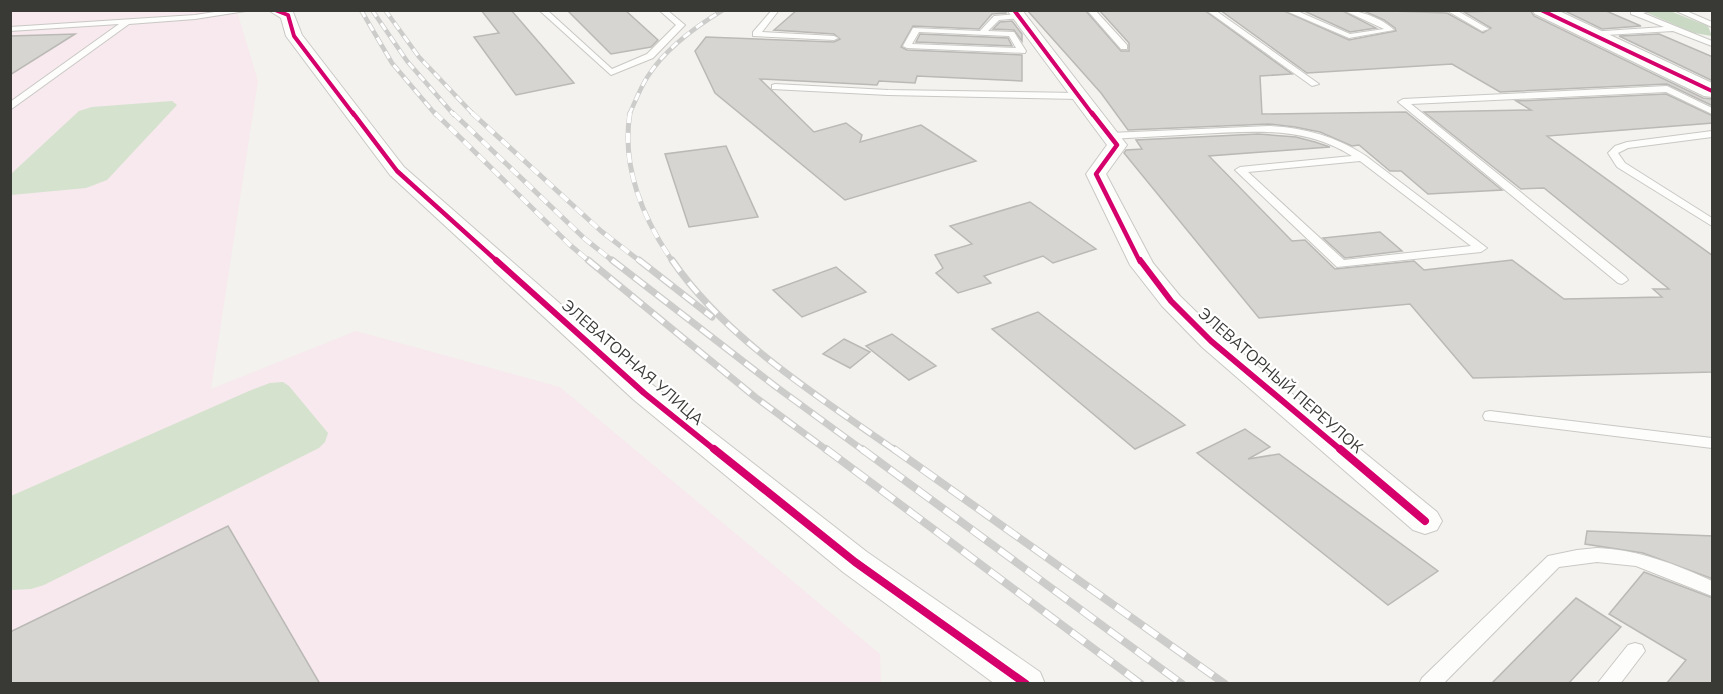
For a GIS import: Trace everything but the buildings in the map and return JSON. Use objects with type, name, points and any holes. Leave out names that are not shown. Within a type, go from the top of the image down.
[{"type":"street","name":"ЭЛЕВАТОРНАЯ УЛИЦА","points":[[275,10],[288,15],[294,36],[397,171],[644,393],[855,562],[1026,684]]},
{"type":"street","points":[[1541,10],[1713,91]]},
{"type":"street","points":[[1017,13],[1110,136]]},
{"type":"street","name":"ЭЛЕВАТОРНЫЙ ПЕРЕУЛОК","points":[[1110,136],[1117,145],[1115,150],[1105,158],[1096,174],[1142,265],[1171,301],[1211,341],[1425,521]]},
{"type":"lane","points":[[10,29],[249,10]]},
{"type":"lane","points":[[542,10],[611,72],[650,56],[681,25],[662,10]]},
{"type":"lane","points":[[776,10],[756,34],[834,38]]},
{"type":"lane","points":[[1090,10],[1124,46]]},
{"type":"lane","points":[[1209,10],[1315,84]]},
{"type":"lane","points":[[1287,10],[1349,36],[1390,30],[1346,10]]},
{"type":"lane","points":[[1449,10],[1485,29]]},
{"type":"lane","points":[[1652,10],[1634,12],[1713,44]]},
{"type":"lane","points":[[1677,10],[1713,25]]},
{"type":"lane","points":[[982,33],[1011,34],[1023,51],[907,46],[916,30],[982,33],[997,18],[1017,13]]},
{"type":"lane","points":[[10,107],[128,21]]},
{"type":"lane","points":[[1589,34],[1675,28]]},
{"type":"lane","points":[[775,87],[858,93],[1078,96]]},
{"type":"lane","points":[[1623,280],[1403,102],[1667,89],[1713,111]]},
{"type":"lane","points":[[1110,136],[1286,129],[1335,141],[1362,158],[1481,248],[1341,264],[1240,170],[1362,158]]},
{"type":"lane","points":[[1713,134],[1627,145],[1618,148],[1613,153],[1621,165],[1713,223]]},
{"type":"lane","points":[[1490,416],[1713,443]]},
{"type":"lane","points":[[1429,684],[1554,561],[1581,554],[1632,557],[1671,569],[1713,589]]},
{"type":"lane","points":[[1607,684],[1635,651]]},
{"type":"shaded area","points":[[10,11],[237,11],[258,81],[211,389],[356,331],[560,387],[880,654],[881,683],[11,683]]},
{"type":"green space","points":[[1670,11],[1708,26],[1712,36],[1694,33],[1645,12]]},
{"type":"green space","points":[[172,101],[177,105],[107,180],[86,188],[11,195],[11,174],[79,111],[92,107]]},
{"type":"green space","points":[[283,382],[289,386],[328,433],[325,442],[319,448],[44,585],[31,589],[11,590],[11,496],[249,391],[270,383]]},
{"type":"railway","points":[[361,10],[392,63],[436,115]]},
{"type":"railway","points":[[372,10],[407,61],[454,115]]},
{"type":"railway","points":[[385,10],[419,57],[473,114]]},
{"type":"railway","points":[[629,115],[645,81],[663,56],[692,31],[723,10]]},
{"type":"railway","points":[[435,113],[590,262]]},
{"type":"railway","points":[[453,113],[585,239],[614,262]]},
{"type":"railway","points":[[630,113],[629,153],[637,191],[652,228],[673,262]]},
{"type":"railway","points":[[473,114],[601,231],[641,262]]},
{"type":"railway","points":[[588,260],[755,397],[828,451]]},
{"type":"railway","points":[[612,260],[775,386],[864,451]]},
{"type":"railway","points":[[639,260],[712,317]]},
{"type":"railway","points":[[672,260],[719,315],[775,365],[896,451]]},
{"type":"railway","points":[[826,449],[1141,684]]},
{"type":"railway","points":[[862,449],[1182,684]]},
{"type":"railway","points":[[894,449],[1225,684]]},
{"type":"cycle path","points":[[275,10],[288,15],[294,36],[397,171],[644,393],[855,562],[1026,684]]},
{"type":"cycle path","points":[[1014,10],[1117,145],[1096,174],[1142,265],[1171,301],[1211,341],[1425,521]]},
{"type":"cycle path","points":[[1541,10],[1712,91]]}]
